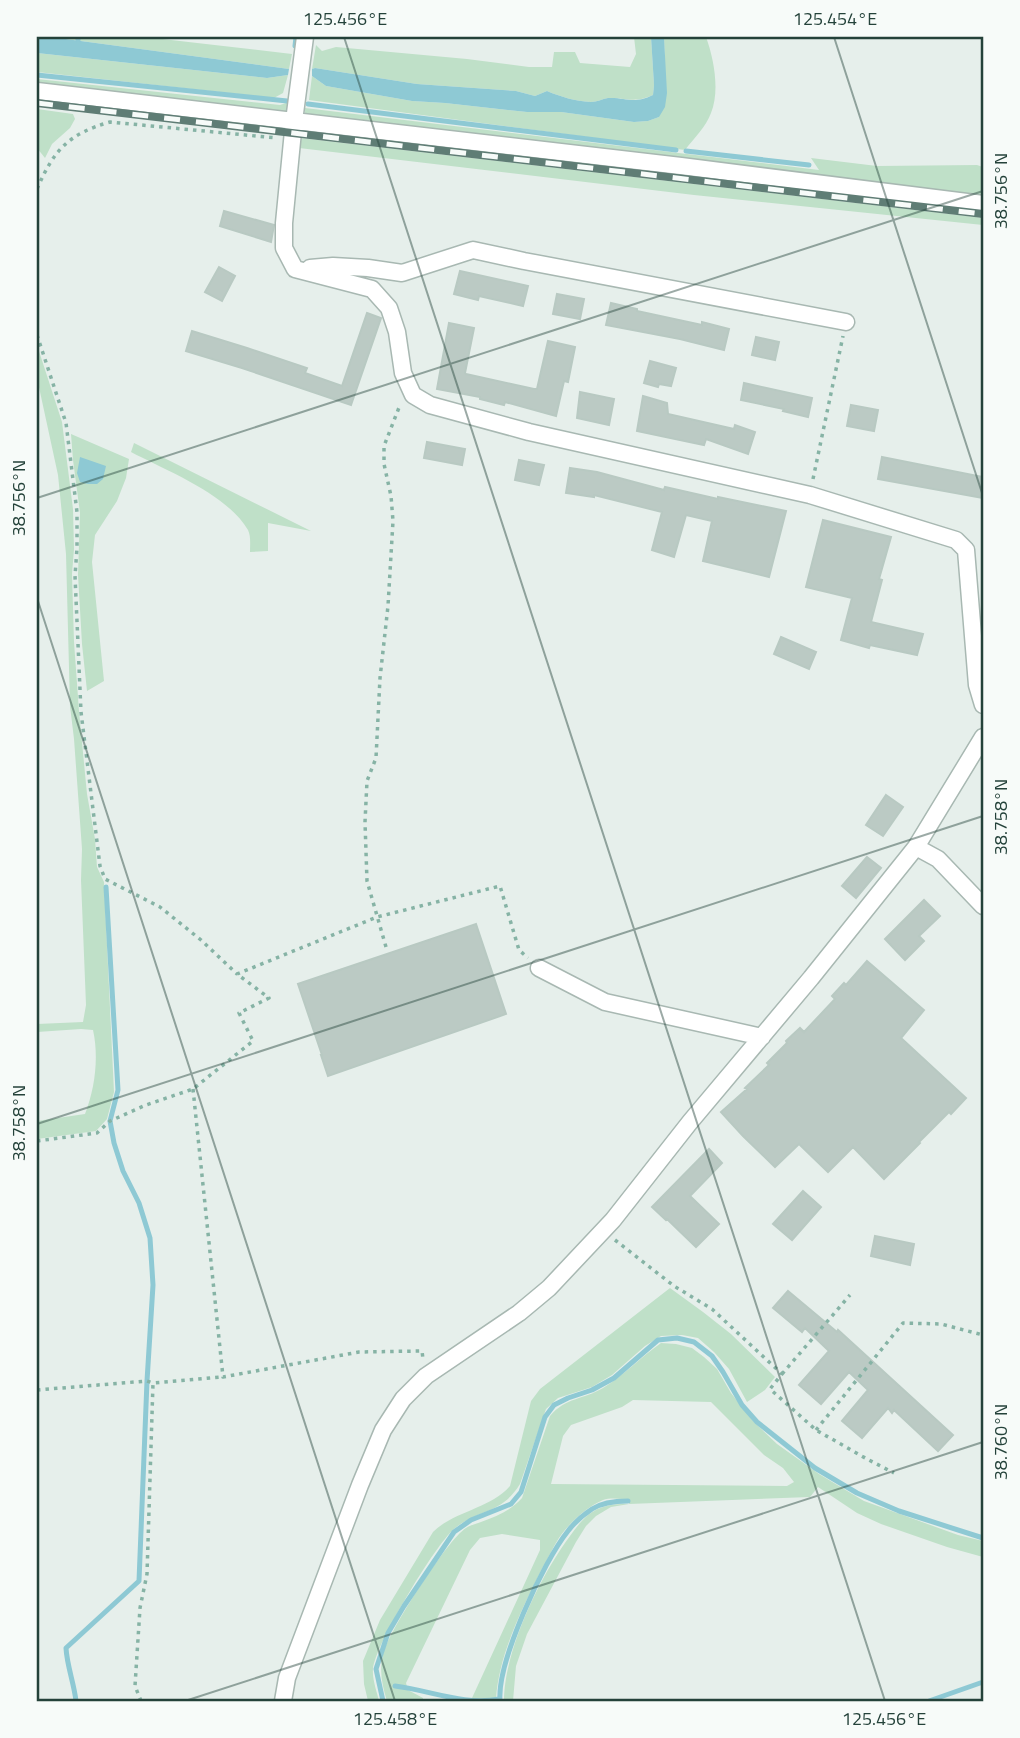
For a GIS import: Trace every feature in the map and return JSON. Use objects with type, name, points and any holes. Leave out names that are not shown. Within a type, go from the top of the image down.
[{"type":"street","points":[[305,37],[284,223],[285,248],[295,269],[372,289],[389,308],[397,332],[403,373],[413,395],[430,405],[529,432],[810,495],[956,540],[966,550],[977,685],[983,705]]},
{"type":"street","points":[[37,91],[983,204]]},
{"type":"street","points":[[295,269],[333,266],[402,273],[473,250],[846,322]]},
{"type":"street","points":[[283,1701],[287,1678],[360,1485],[383,1430],[403,1399],[426,1376],[519,1313],[550,1288],[603,1230],[916,847],[983,737]]},
{"type":"street","points":[[916,847],[938,859],[983,906]]},
{"type":"street","points":[[539,968],[605,1002],[762,1037]]},
{"type":"path","points":[[37,189],[47,167],[70,138],[89,128],[110,122],[293,139]]},
{"type":"path","points":[[810,495],[846,322]]},
{"type":"path","points":[[37,335],[66,423],[77,512],[75,576],[81,712],[100,866],[105,879],[160,907],[269,998],[239,1013],[253,1041],[193,1089],[110,1121],[97,1133],[37,1141]]},
{"type":"path","points":[[386,947],[367,881],[367,781],[376,758],[393,521],[384,464],[384,446],[402,400],[413,395]]},
{"type":"path","points":[[237,974],[377,918],[500,886],[519,950],[539,968]]},
{"type":"path","points":[[193,1089],[223,1377]]},
{"type":"path","points":[[603,1230],[674,1286],[712,1309],[782,1374]]},
{"type":"path","points":[[850,1294],[771,1389],[816,1430],[894,1473]]},
{"type":"path","points":[[816,1430],[903,1323],[941,1324],[983,1335]]},
{"type":"path","points":[[37,1390],[223,1377],[359,1352],[422,1351],[426,1376]]},
{"type":"path","points":[[141,1701],[135,1686],[140,1608],[147,1574],[153,1383]]},
{"type":"green space","points":[[51,37],[145,37],[292,54],[289,69]]},
{"type":"green space","points":[[634,37],[651,37],[654,85],[653,95],[630,100],[608,98],[593,102],[547,91],[535,96],[516,91],[417,84],[312,69],[316,45],[322,51],[336,47],[529,67],[552,67],[554,52],[575,52],[580,63],[630,67],[636,54]]},
{"type":"green space","points":[[664,37],[706,37],[713,65],[714,104],[703,128],[685,150],[309,100],[312,76],[326,86],[412,101],[527,112],[561,112],[634,122],[648,121],[659,117],[665,63]]},
{"type":"green space","points":[[37,53],[267,78],[288,75],[283,93],[274,98],[37,72]]},
{"type":"green space","points":[[37,79],[280,105],[289,102],[288,110],[284,113],[37,86]]},
{"type":"green space","points":[[305,108],[819,170],[811,158],[877,166],[977,165],[983,167],[983,197],[305,116]]},
{"type":"green space","points":[[37,109],[73,114],[75,119],[70,128],[52,144],[45,158],[37,148]]},
{"type":"green space","points":[[300,138],[983,218],[983,225],[694,195],[299,148]]},
{"type":"green space","points":[[37,345],[62,422],[73,509],[74,642],[87,794],[97,867],[104,882],[114,1092],[107,1119],[96,1131],[37,1139],[37,1121],[85,1114],[94,1084],[96,1062],[93,1030],[37,1032],[37,1024],[83,1022],[86,1005],[82,849],[70,706],[66,554],[58,475],[37,378]]},
{"type":"green space","points":[[71,434],[129,459],[126,478],[117,501],[95,535],[92,562],[104,681],[87,691],[78,575],[80,513]]},
{"type":"green space","points":[[134,443],[311,531],[268,523],[268,551],[250,552],[248,530],[226,505],[195,485],[131,452]]},
{"type":"green space","points":[[670,1288],[731,1334],[775,1377],[765,1390],[747,1402],[729,1369],[698,1338],[682,1335],[661,1336],[645,1346],[612,1375],[592,1387],[558,1398],[546,1409],[520,1484],[513,1494],[497,1506],[454,1529],[421,1574],[394,1618],[376,1657],[373,1673],[379,1701],[368,1701],[363,1661],[380,1620],[433,1532],[451,1519],[492,1500],[510,1486],[531,1401],[540,1389]]},
{"type":"green space","points":[[661,1343],[692,1348],[704,1357],[717,1369],[731,1393],[753,1421],[777,1444],[819,1474],[864,1501],[958,1535],[983,1541],[983,1557],[881,1524],[857,1513],[818,1487],[810,1497],[629,1504],[630,1500],[613,1498],[593,1506],[562,1534],[535,1582],[507,1648],[496,1699],[472,1698],[540,1550],[540,1540],[502,1534],[480,1538],[470,1550],[406,1683],[408,1690],[423,1698],[423,1701],[387,1701],[382,1678],[383,1654],[407,1607],[446,1550],[466,1528],[503,1513],[522,1498],[550,1416],[556,1410],[603,1388]],"holes":[[[633,1400],[711,1402],[764,1455],[783,1468],[794,1482],[787,1486],[551,1484],[563,1436],[571,1425],[622,1407]]]},
{"type":"green space","points":[[629,1504],[611,1507],[586,1526],[527,1634],[516,1666],[513,1701],[504,1701],[510,1660],[517,1637],[536,1593],[559,1553],[588,1515],[602,1507]]},
{"type":"water","points":[[37,37],[289,69],[288,75],[267,78],[37,53]]},
{"type":"water","points":[[651,37],[664,37],[667,93],[665,107],[659,117],[648,121],[634,122],[561,112],[527,112],[412,101],[326,86],[312,76],[312,69],[315,68],[417,84],[516,91],[535,96],[547,91],[593,102],[608,98],[640,100],[653,95]]},
{"type":"water","points":[[80,457],[106,466],[103,479],[97,484],[80,482],[77,473]]},
{"type":"building","points":[[224,211],[274,225],[271,242],[220,226]]},
{"type":"building","points":[[219,267],[235,276],[222,301],[205,292]]},
{"type":"building","points":[[460,271],[528,286],[523,306],[479,296],[478,300],[454,294]]},
{"type":"building","points":[[557,294],[584,299],[580,319],[553,314]]},
{"type":"building","points":[[611,303],[637,311],[729,329],[724,350],[606,325]]},
{"type":"building","points":[[367,313],[381,318],[351,405],[186,351],[192,331],[307,368],[305,373],[342,386]]},
{"type":"building","points":[[449,323],[474,328],[466,374],[534,389],[537,389],[548,341],[575,347],[568,382],[564,381],[556,416],[505,402],[504,405],[480,397],[437,389]]},
{"type":"building","points":[[756,337],[779,342],[775,360],[752,355]]},
{"type":"building","points":[[650,361],[676,368],[671,386],[659,384],[658,387],[644,383]]},
{"type":"building","points":[[744,383],[812,398],[808,417],[741,400]]},
{"type":"building","points":[[580,392],[614,399],[609,425],[577,418]]},
{"type":"building","points":[[643,396],[667,403],[668,414],[734,429],[735,425],[755,432],[748,454],[706,439],[704,445],[637,431]]},
{"type":"building","points":[[851,405],[878,410],[874,431],[847,426]]},
{"type":"building","points":[[427,442],[465,449],[462,465],[424,458]]},
{"type":"building","points":[[882,457],[983,477],[983,498],[878,479]]},
{"type":"building","points":[[519,460],[544,465],[539,485],[515,480]]},
{"type":"building","points":[[570,468],[597,472],[664,490],[665,487],[786,511],[769,577],[703,561],[712,521],[686,515],[674,557],[652,550],[662,512],[594,495],[566,493]]},
{"type":"building","points":[[823,520],[891,537],[871,622],[923,634],[917,655],[870,645],[869,648],[841,640],[852,598],[806,587]]},
{"type":"building","points":[[781,637],[816,652],[809,669],[774,654]]},
{"type":"building","points":[[886,795],[903,807],[883,836],[866,825]]},
{"type":"building","points":[[867,857],[881,868],[856,898],[842,886]]},
{"type":"building","points":[[924,900],[940,916],[919,936],[924,941],[905,960],[885,939]]},
{"type":"building","points":[[476,924],[506,1014],[328,1076],[298,984]]},
{"type":"building","points":[[867,961],[924,1010],[901,1038],[966,1098],[884,1179],[853,1147],[828,1172],[799,1144],[775,1167],[721,1112],[769,1065],[767,1063],[786,1041],[800,1028],[804,1032],[835,999],[832,996],[844,983],[846,985]]},
{"type":"building","points":[[709,1149],[722,1163],[690,1196],[719,1224],[696,1247],[652,1207]]},
{"type":"building","points":[[803,1191],[821,1207],[792,1240],[773,1224]]},
{"type":"building","points":[[875,1236],[914,1244],[910,1265],[871,1256]]},
{"type":"building","points":[[788,1291],[837,1332],[838,1330],[953,1435],[938,1451],[894,1410],[892,1413],[888,1408],[862,1438],[842,1421],[868,1390],[849,1372],[821,1404],[799,1385],[829,1351],[805,1328],[802,1332],[773,1308]]},
{"type":"waterway","points":[[295,46],[296,37]]},
{"type":"waterway","points":[[37,75],[287,101]]},
{"type":"waterway","points":[[308,104],[676,150]]},
{"type":"waterway","points":[[686,151],[809,165]]},
{"type":"waterway","points":[[76,1701],[66,1648],[139,1581],[153,1285],[150,1238],[139,1203],[123,1171],[110,1121],[118,1090],[106,887]]},
{"type":"waterway","points":[[383,1701],[376,1669],[388,1633],[454,1532],[471,1520],[511,1504],[521,1492],[545,1417],[554,1405],[614,1378],[658,1340],[677,1338],[694,1342],[712,1356],[742,1405],[757,1422],[815,1468],[857,1493],[899,1511],[983,1538]]},
{"type":"waterway","points":[[500,1701],[501,1684],[514,1638],[535,1588],[558,1546],[573,1525],[592,1509],[609,1502],[628,1501]]},
{"type":"waterway","points":[[929,1701],[983,1682]]},
{"type":"waterway","points":[[395,1686],[460,1699],[499,1699]]},
{"type":"railway","points":[[37,103],[983,214]]}]
